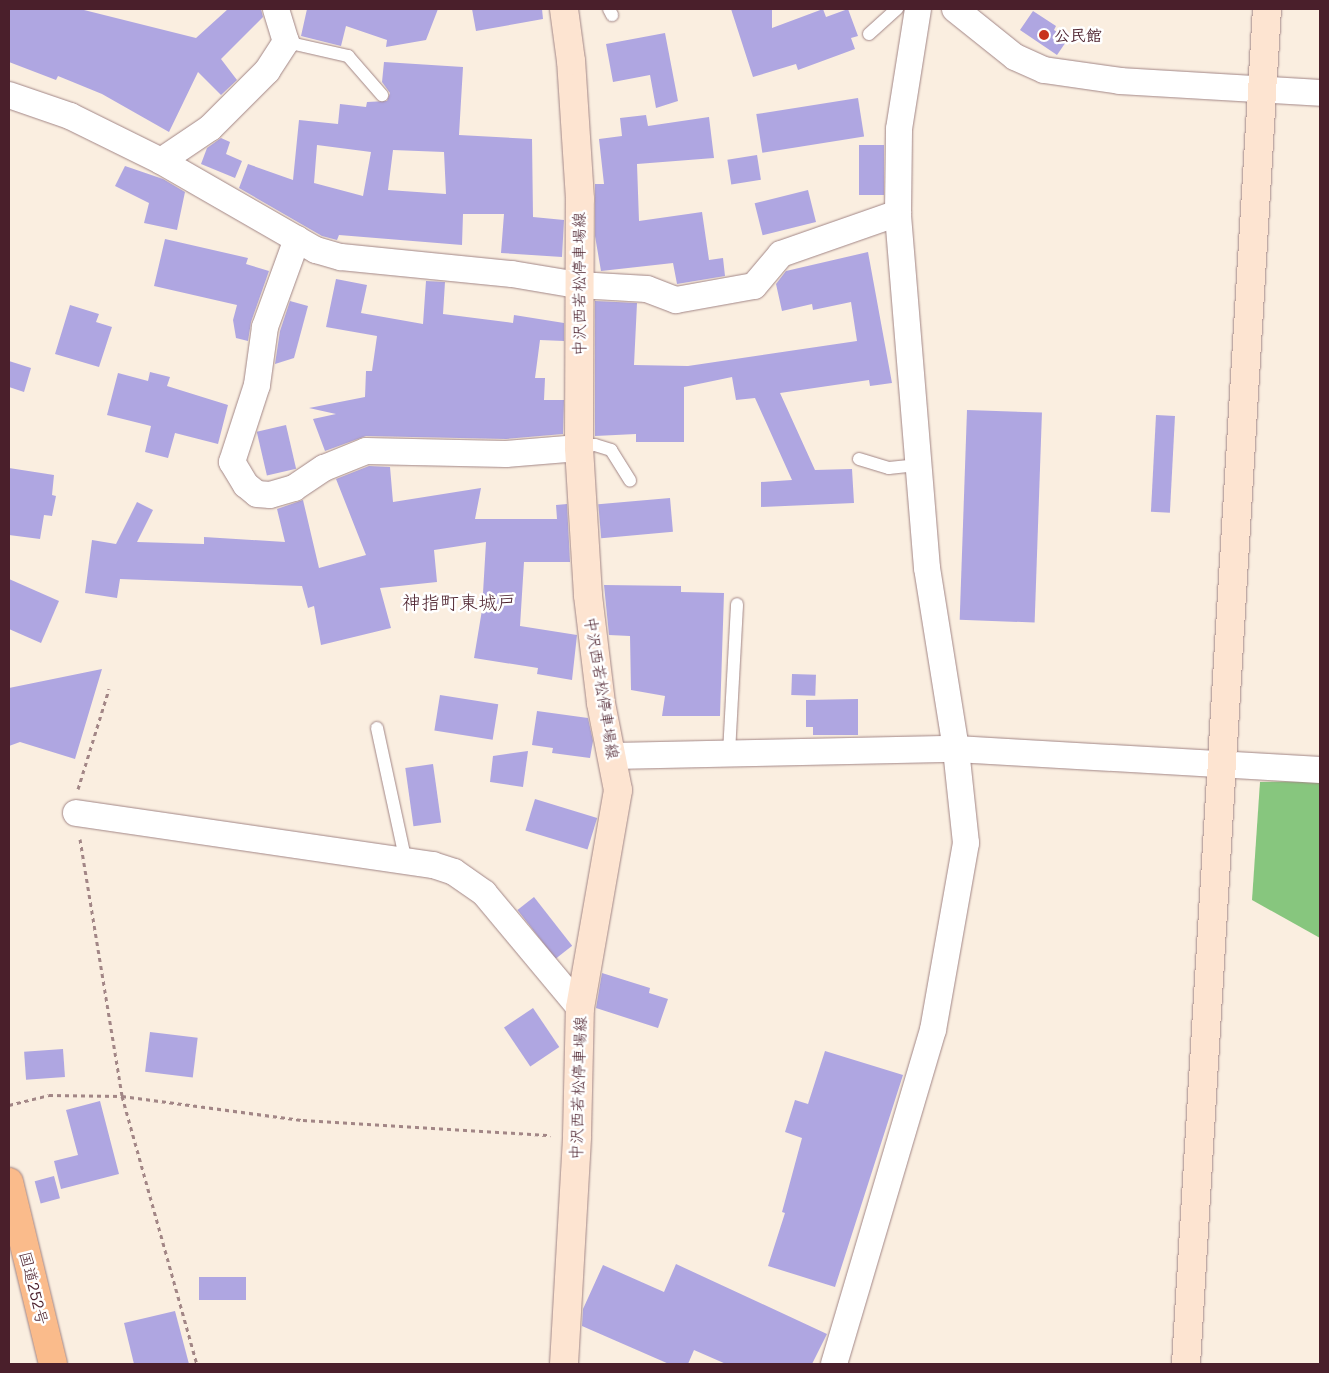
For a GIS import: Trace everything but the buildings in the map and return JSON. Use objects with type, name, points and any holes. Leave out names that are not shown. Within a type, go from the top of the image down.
[{"type":"highway","name":"国道252号","points":[[9,1182],[53,1364]]},
{"type":"main road","name":"中沢西若松停車場線","points":[[564,9],[572,61],[580,198],[578,286],[579,448],[588,596],[601,703],[613,756],[618,790],[580,1008],[577,1136],[564,1364]]},
{"type":"main road","points":[[1186,1364],[1267,9]]},
{"type":"street","points":[[161,162],[210,128],[267,71],[286,42],[276,9]]},
{"type":"street","points":[[834,1364],[933,1030],[966,843],[956,749],[927,568],[898,213],[899,128],[918,9]]},
{"type":"street","points":[[955,9],[1015,57],[1044,70],[1120,81],[1320,92]]},
{"type":"street","points":[[9,95],[70,116],[161,162],[316,250],[341,257],[512,274],[578,286],[647,290],[676,300],[754,286],[781,254],[898,213]]},
{"type":"street","points":[[297,239],[264,327],[257,385],[232,462],[246,485],[257,494],[270,495],[294,488],[324,468],[366,451],[506,454],[579,448]]},
{"type":"street","points":[[613,756],[956,749],[1320,770]]},
{"type":"street","points":[[76,814],[406,862],[454,872],[484,893],[580,1008]]},
{"type":"lane","points":[[869,34],[897,9]]},
{"type":"lane","points":[[286,42],[348,56],[382,94]]},
{"type":"lane","points":[[579,448],[595,445],[611,450],[630,480]]},
{"type":"lane","points":[[859,459],[889,468],[919,465]]},
{"type":"lane","points":[[729,753],[737,604]]},
{"type":"lane","points":[[377,728],[406,862]]},
{"type":"path","points":[[109,689],[78,782],[76,814],[122,1096],[197,1364]]},
{"type":"path","points":[[9,1104],[49,1095],[122,1096],[303,1120],[577,1136]]},
{"type":"green space","points":[[1320,781],[1320,938],[1252,900],[1260,782]]},
{"type":"place","name":"公民館","points":[[1044,35]]},
{"type":"district","name":"神指町東城戸","points":[[459,602]]}]
